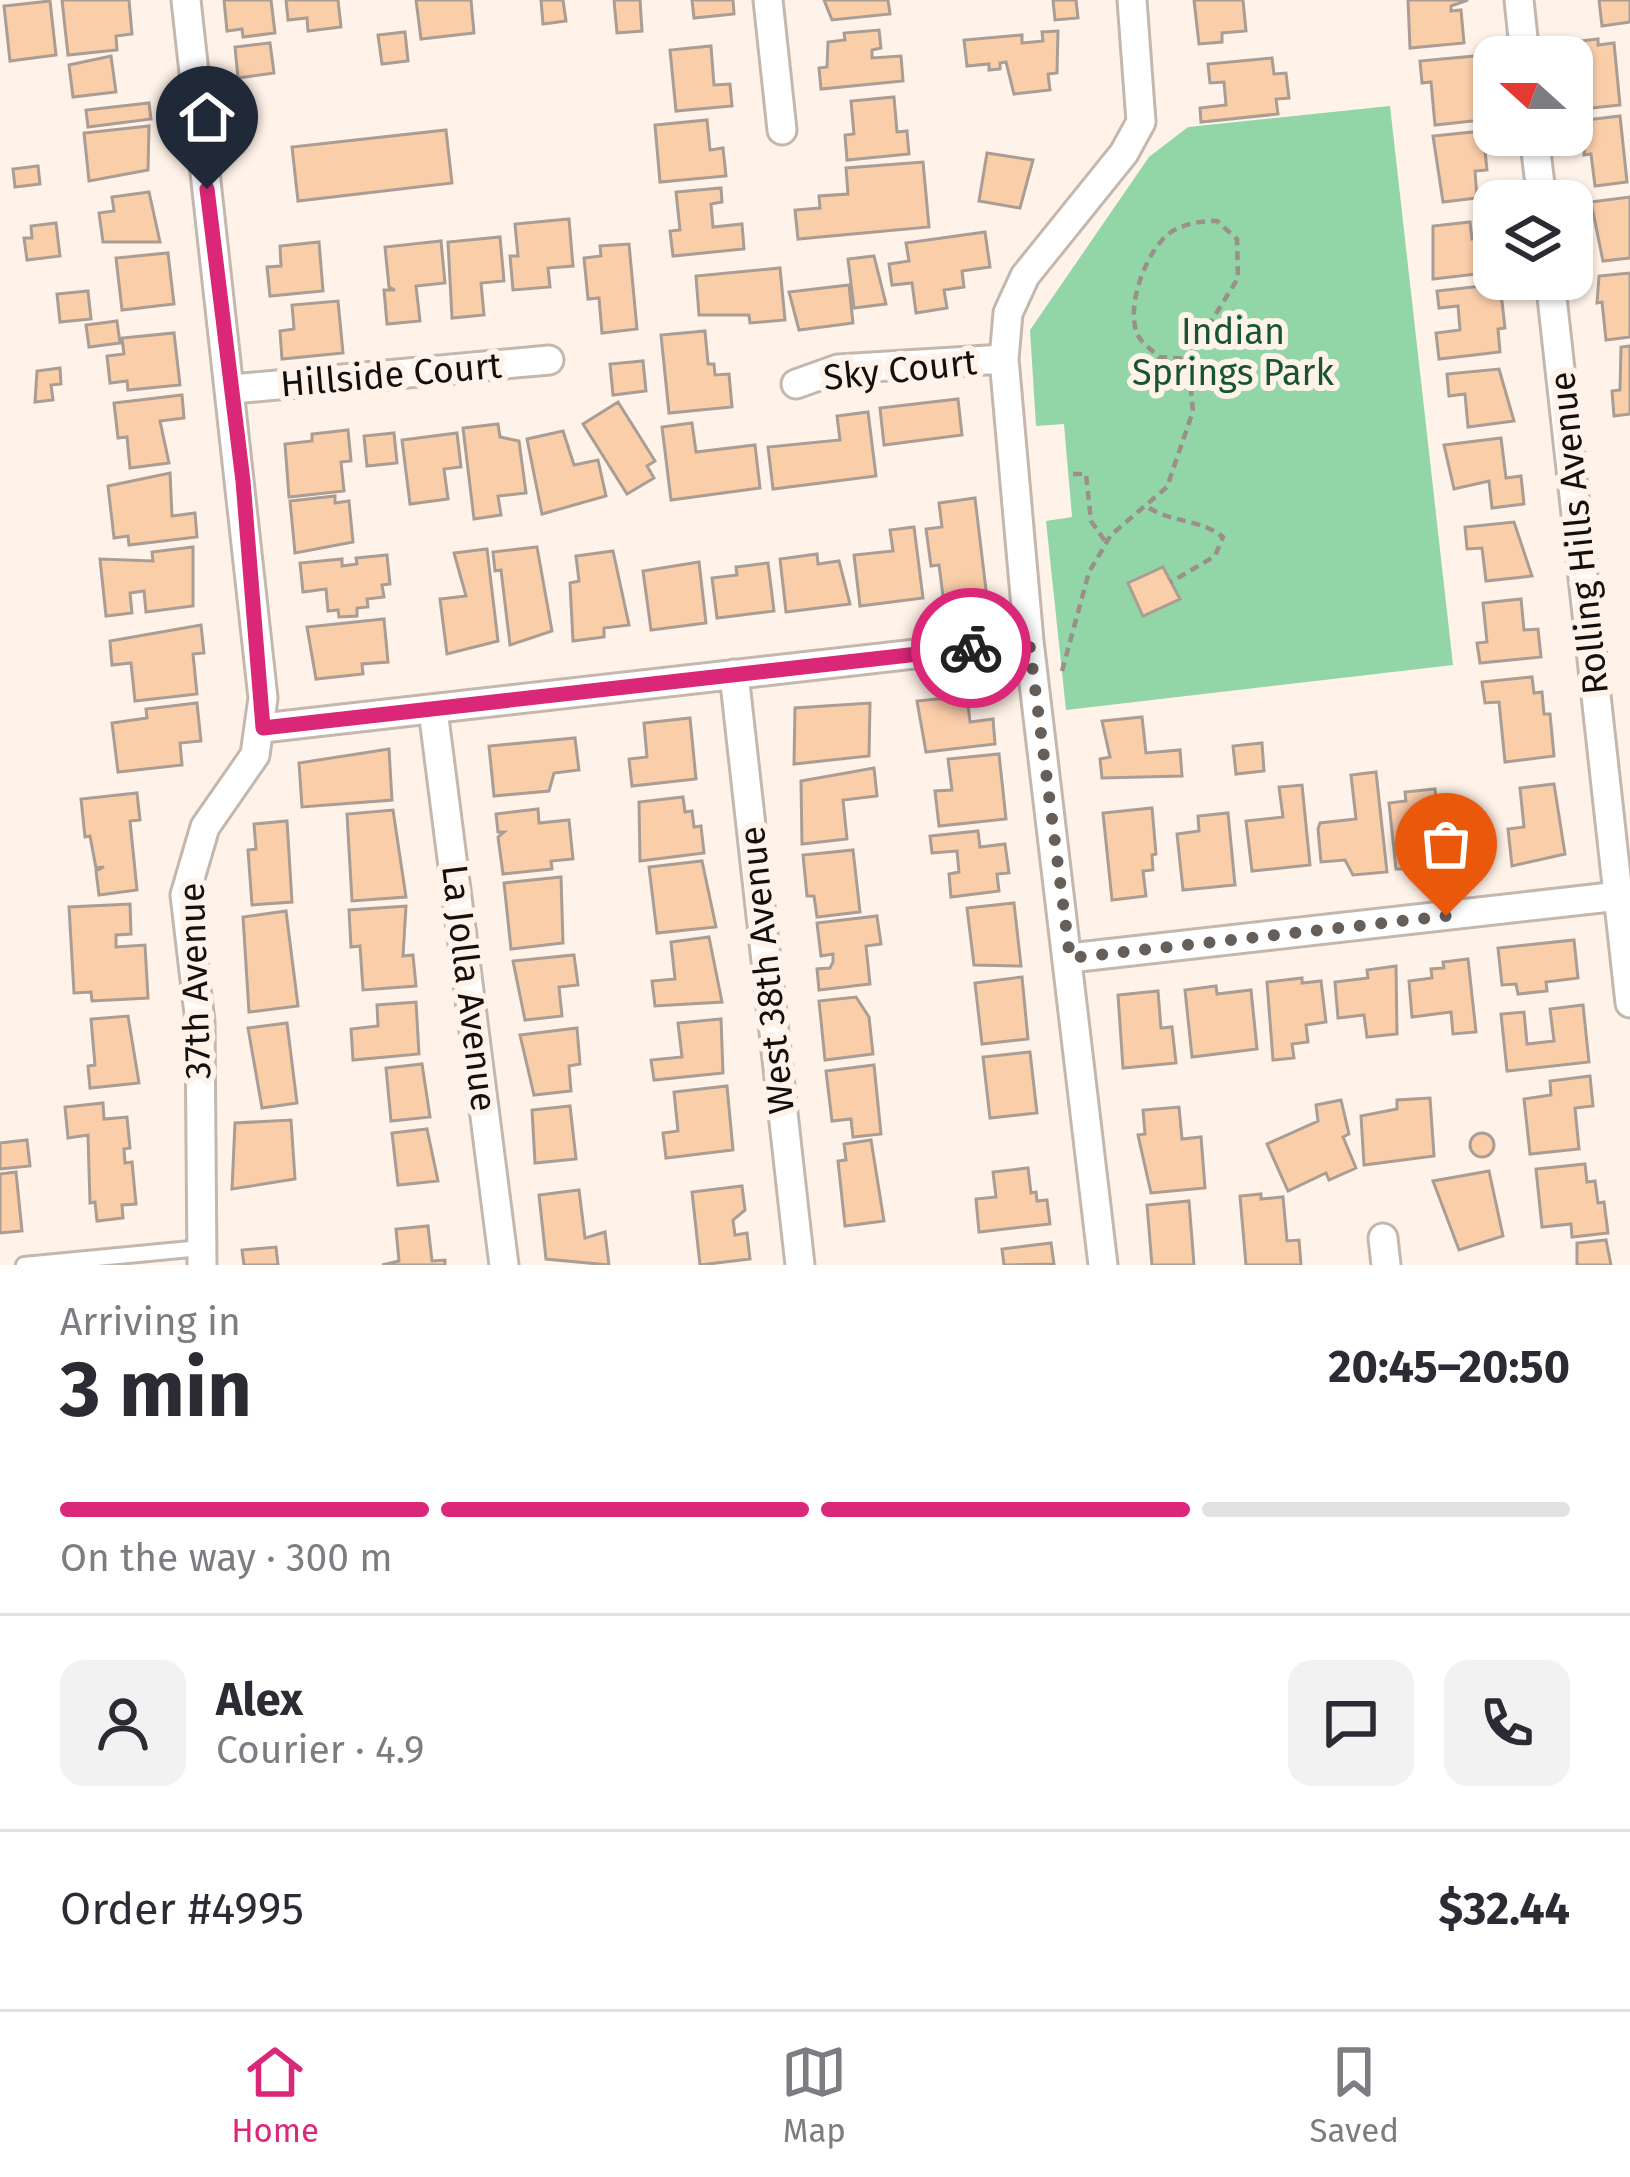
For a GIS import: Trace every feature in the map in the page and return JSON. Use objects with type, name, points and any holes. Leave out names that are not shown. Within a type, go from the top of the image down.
[{"type":"street","name":"37th Avenue","points":[[186,0],[233,389],[262,664],[263,728],[255,755],[205,827],[184,895],[200,1022],[202,1257]]},
{"type":"street","points":[[768,0],[782,130]]},
{"type":"street","points":[[1103,1265],[1029,641],[1004,359],[1008,313],[1025,276],[1124,153],[1141,122],[1132,0]]},
{"type":"street","points":[[1519,0],[1523,36]]},
{"type":"street","name":"Rolling Hills Avenue","points":[[1552,300],[1630,1003]]},
{"type":"street","name":"Sky Court","points":[[796,384],[838,369],[1004,359]]},
{"type":"street","name":"Hillside Court","points":[[233,389],[549,360]]},
{"type":"street","points":[[263,728],[1029,641]]},
{"type":"street","name":"West 38th Avenue","points":[[734,674],[800,1265]]},
{"type":"street","name":"La Jolla Avenue","points":[[433,710],[504,1265]]},
{"type":"street","points":[[1070,958],[1619,896]]},
{"type":"lane","points":[[24,1265],[202,1257]]},
{"type":"path","points":[[1059,682],[1089,572],[1106,543],[1167,487],[1193,411],[1189,359],[1238,278],[1237,239],[1217,221],[1197,221],[1168,234],[1146,268],[1132,311],[1138,336],[1159,357],[1189,359]]},
{"type":"path","points":[[1073,473],[1086,474],[1090,521],[1106,543]]},
{"type":"path","points":[[1149,508],[1172,522],[1207,524],[1223,537],[1215,556],[1171,582]]},
{"type":"green space","name":"Indian Springs Park","points":[[1390,106],[1453,665],[1066,710],[1046,521],[1072,517],[1064,424],[1036,426],[1030,330],[1149,157],[1188,127]]},
{"type":"building","points":[[62,0],[129,0],[132,34],[116,36],[117,50],[68,55]]},
{"type":"building","points":[[224,0],[271,0],[275,33],[243,37],[242,29],[227,31]]},
{"type":"building","points":[[286,0],[338,0],[341,27],[308,31],[307,18],[288,20]]},
{"type":"building","points":[[416,0],[471,0],[474,33],[421,39]]},
{"type":"building","points":[[541,0],[563,0],[566,21],[543,24]]},
{"type":"building","points":[[614,0],[640,0],[642,31],[617,33]]},
{"type":"building","points":[[692,0],[733,0],[734,14],[694,18]]},
{"type":"building","points":[[824,0],[888,0],[890,14],[832,20]]},
{"type":"building","points":[[1053,0],[1076,0],[1078,18],[1055,20]]},
{"type":"building","points":[[1194,0],[1243,0],[1246,31],[1222,33],[1222,42],[1199,44]]},
{"type":"building","points":[[1408,0],[1468,0],[1451,6],[1451,11],[1461,10],[1464,43],[1410,48]]},
{"type":"building","points":[[1599,0],[1630,0],[1630,22],[1602,26]]},
{"type":"building","points":[[50,1],[56,55],[10,61],[4,6]]},
{"type":"building","points":[[879,30],[881,48],[872,50],[872,58],[901,56],[903,81],[821,89],[819,68],[827,67],[828,42],[845,40],[844,33]]},
{"type":"building","points":[[1058,31],[1057,73],[1048,74],[1050,90],[1014,94],[1006,62],[1000,63],[1000,69],[989,70],[989,64],[967,66],[964,40],[1022,35],[1022,43],[1043,41],[1042,32]]},
{"type":"building","points":[[405,32],[408,61],[382,64],[378,35]]},
{"type":"building","points":[[1598,39],[1598,45],[1614,43],[1620,105],[1593,108],[1593,40]]},
{"type":"building","points":[[270,43],[274,73],[238,78],[235,47]]},
{"type":"building","points":[[711,46],[714,85],[730,84],[732,106],[676,111],[670,50]]},
{"type":"building","points":[[111,56],[116,92],[73,97],[69,65]]},
{"type":"building","points":[[1473,56],[1473,121],[1435,125],[1431,82],[1422,83],[1420,61]]},
{"type":"building","points":[[1272,58],[1274,74],[1286,73],[1289,98],[1276,99],[1278,114],[1201,122],[1200,108],[1226,105],[1224,82],[1210,83],[1208,64]]},
{"type":"building","points":[[894,97],[897,132],[907,131],[909,154],[847,160],[845,135],[854,134],[851,101]]},
{"type":"building","points":[[149,103],[151,119],[88,127],[86,110]]},
{"type":"building","points":[[1620,116],[1627,182],[1595,186],[1593,119]]},
{"type":"building","points":[[707,120],[710,150],[723,148],[726,176],[660,182],[655,125]]},
{"type":"building","points":[[149,126],[148,170],[89,181],[84,133]]},
{"type":"building","points":[[446,130],[452,183],[298,201],[292,147]]},
{"type":"building","points":[[1473,132],[1473,156],[1486,156],[1487,170],[1475,171],[1473,198],[1443,202],[1433,136]]},
{"type":"building","points":[[987,153],[1033,160],[1020,208],[979,201]]},
{"type":"building","points":[[923,162],[929,227],[798,239],[795,210],[820,208],[819,196],[848,194],[846,168]]},
{"type":"building","points":[[38,166],[40,184],[15,187],[13,169]]},
{"type":"building","points":[[721,188],[722,202],[711,204],[713,227],[742,224],[744,249],[673,256],[670,231],[680,230],[676,192]]},
{"type":"building","points":[[149,192],[160,242],[103,242],[99,213],[114,211],[112,197]]},
{"type":"building","points":[[1630,197],[1630,258],[1603,261],[1593,202]]},
{"type":"building","points":[[569,219],[573,266],[548,268],[550,287],[513,290],[510,256],[518,256],[515,224]]},
{"type":"building","points":[[1470,222],[1473,274],[1433,279],[1433,226]]},
{"type":"building","points":[[56,223],[60,256],[27,260],[24,238],[32,238],[31,226]]},
{"type":"building","points":[[985,232],[990,267],[962,271],[964,287],[944,290],[947,308],[916,313],[912,283],[892,285],[889,264],[909,261],[906,243]]},
{"type":"building","points":[[500,237],[504,281],[481,283],[484,315],[452,318],[448,242]]},
{"type":"building","points":[[441,241],[445,283],[416,286],[420,321],[387,324],[384,290],[395,290],[389,287],[385,247]]},
{"type":"building","points":[[319,242],[323,291],[270,296],[267,267],[281,266],[280,246]]},
{"type":"building","points":[[629,244],[637,329],[602,333],[599,298],[588,299],[584,258],[601,256],[600,246]]},
{"type":"building","points":[[168,253],[174,304],[122,310],[116,258]]},
{"type":"building","points":[[874,256],[886,304],[854,308],[848,259]]},
{"type":"building","points":[[780,268],[785,320],[750,323],[749,315],[699,315],[696,276]]},
{"type":"building","points":[[1630,273],[1630,337],[1606,340],[1602,302],[1597,303],[1599,276]]},
{"type":"building","points":[[849,285],[853,323],[799,330],[789,292]]},
{"type":"building","points":[[1473,287],[1473,300],[1502,300],[1505,328],[1498,329],[1500,352],[1439,359],[1436,333],[1460,330],[1458,306],[1439,308],[1437,291]]},
{"type":"building","points":[[88,291],[91,319],[60,322],[57,294]]},
{"type":"building","points":[[338,301],[343,353],[282,359],[280,331],[294,329],[292,305]]},
{"type":"building","points":[[117,321],[120,343],[89,347],[86,325]]},
{"type":"building","points":[[705,331],[708,364],[714,364],[715,375],[729,374],[732,407],[669,413],[661,335]]},
{"type":"building","points":[[174,333],[180,385],[128,390],[127,381],[110,383],[107,356],[124,354],[122,338]]},
{"type":"building","points":[[1630,346],[1630,414],[1614,416],[1612,391],[1620,390],[1621,347]]},
{"type":"building","points":[[643,361],[646,391],[613,395],[610,364]]},
{"type":"building","points":[[60,368],[61,384],[51,385],[53,400],[35,402],[37,371]]},
{"type":"building","points":[[1499,369],[1514,421],[1468,427],[1465,394],[1449,396],[1447,374]]},
{"type":"building","points":[[182,395],[184,418],[160,421],[169,463],[130,468],[127,437],[118,438],[114,403]]},
{"type":"building","points":[[958,399],[962,435],[884,445],[880,408]]},
{"type":"building","points":[[618,402],[655,461],[647,466],[654,478],[627,494],[583,424]]},
{"type":"building","points":[[868,412],[876,476],[773,489],[768,447],[840,440],[837,416]]},
{"type":"building","points":[[692,423],[696,452],[755,445],[760,488],[671,500],[662,427]]},
{"type":"building","points":[[498,424],[500,437],[519,441],[526,493],[498,496],[501,515],[474,519],[463,428]]},
{"type":"building","points":[[348,430],[351,461],[341,462],[344,491],[289,497],[285,444],[312,441],[312,434]]},
{"type":"building","points":[[563,431],[574,465],[598,460],[606,496],[542,514],[527,439]]},
{"type":"building","points":[[394,433],[397,463],[367,466],[364,436]]},
{"type":"building","points":[[457,433],[461,467],[444,469],[448,499],[410,504],[402,440]]},
{"type":"building","points":[[1501,438],[1506,478],[1521,476],[1524,504],[1492,508],[1489,481],[1454,489],[1444,445]]},
{"type":"building","points":[[170,473],[172,516],[195,513],[197,537],[129,545],[128,536],[114,538],[108,486]]},
{"type":"building","points":[[335,496],[335,503],[349,501],[353,542],[295,553],[290,501]]},
{"type":"building","points":[[975,498],[986,590],[943,596],[939,565],[931,566],[926,529],[942,527],[939,503]]},
{"type":"building","points":[[1514,522],[1532,576],[1486,581],[1482,548],[1467,549],[1465,527]]},
{"type":"building","points":[[914,527],[923,598],[860,606],[854,555],[893,551],[890,530]]},
{"type":"building","points":[[193,547],[193,606],[146,612],[144,591],[130,593],[132,613],[106,616],[100,559],[153,561],[152,552]]},
{"type":"building","points":[[537,547],[552,631],[510,645],[501,570],[495,571],[493,552]]},
{"type":"building","points":[[487,549],[498,641],[447,654],[440,599],[466,596],[454,553]]},
{"type":"building","points":[[613,551],[629,625],[604,628],[604,637],[573,641],[570,583],[579,581],[576,556]]},
{"type":"building","points":[[817,554],[818,564],[839,561],[850,604],[786,612],[780,559]]},
{"type":"building","points":[[387,555],[390,584],[382,585],[384,597],[367,599],[368,607],[357,608],[357,616],[339,617],[338,610],[328,611],[326,589],[303,592],[300,563],[342,559],[342,566],[357,564],[356,558]]},
{"type":"building","points":[[699,562],[706,623],[651,630],[643,571]]},
{"type":"building","points":[[768,563],[774,611],[717,618],[712,578],[737,575],[736,567]]},
{"type":"building","points":[[1163,567],[1180,599],[1143,616],[1128,583]]},
{"type":"building","points":[[1521,599],[1524,630],[1538,629],[1541,657],[1480,663],[1477,643],[1487,642],[1483,603]]},
{"type":"building","points":[[384,619],[388,662],[362,664],[363,674],[316,679],[307,627]]},
{"type":"building","points":[[201,625],[204,653],[193,654],[197,694],[135,701],[131,663],[112,665],[110,641]]},
{"type":"building","points":[[1532,677],[1534,693],[1542,692],[1544,714],[1550,714],[1554,756],[1505,762],[1499,702],[1485,703],[1482,682]]},
{"type":"building","points":[[967,696],[970,722],[993,719],[995,744],[926,752],[917,701]]},
{"type":"building","points":[[197,703],[201,741],[180,743],[182,765],[118,772],[112,723],[147,718],[146,709]]},
{"type":"building","points":[[870,703],[869,756],[794,764],[795,708]]},
{"type":"building","points":[[1142,717],[1146,753],[1180,750],[1182,776],[1102,778],[1100,759],[1110,757],[1102,721]]},
{"type":"building","points":[[690,718],[696,779],[632,786],[629,759],[647,757],[644,723]]},
{"type":"building","points":[[575,738],[579,770],[554,773],[549,791],[494,796],[489,746]]},
{"type":"building","points":[[1262,743],[1264,771],[1236,774],[1233,746]]},
{"type":"building","points":[[389,749],[392,800],[302,807],[299,763]]},
{"type":"building","points":[[999,754],[1006,819],[939,826],[935,791],[952,790],[948,759]]},
{"type":"building","points":[[874,768],[877,796],[843,800],[847,839],[802,844],[801,781]]},
{"type":"building","points":[[1376,772],[1387,872],[1353,875],[1345,860],[1321,862],[1318,829],[1320,823],[1356,819],[1351,775]]},
{"type":"building","points":[[1554,784],[1565,854],[1512,866],[1508,829],[1524,827],[1520,788]]},
{"type":"building","points":[[1302,785],[1310,865],[1252,871],[1246,821],[1283,817],[1279,787]]},
{"type":"building","points":[[1435,789],[1438,818],[1455,816],[1459,856],[1431,859],[1433,869],[1396,869],[1389,803],[1406,801],[1405,792]]},
{"type":"building","points":[[137,793],[140,820],[130,821],[137,890],[99,895],[96,871],[104,867],[96,868],[90,836],[85,837],[81,799]]},
{"type":"building","points":[[683,797],[685,812],[692,811],[694,827],[701,826],[704,853],[640,861],[639,802]]},
{"type":"building","points":[[1152,808],[1156,854],[1152,855],[1153,870],[1143,871],[1146,896],[1112,900],[1103,813]]},
{"type":"building","points":[[538,809],[539,823],[569,820],[573,859],[551,861],[552,869],[503,874],[498,837],[504,832],[498,832],[496,814]]},
{"type":"building","points":[[393,810],[406,897],[352,901],[347,814]]},
{"type":"building","points":[[1228,813],[1235,885],[1183,890],[1177,834],[1199,831],[1198,816]]},
{"type":"building","points":[[287,821],[292,902],[252,905],[248,850],[256,849],[254,824]]},
{"type":"building","points":[[978,831],[980,847],[1005,844],[1009,873],[997,874],[999,891],[951,897],[949,874],[959,872],[957,851],[932,853],[930,836]]},
{"type":"building","points":[[853,850],[860,912],[817,917],[814,896],[807,896],[803,855]]},
{"type":"building","points":[[702,861],[716,927],[657,933],[649,867]]},
{"type":"building","points":[[561,877],[563,943],[511,949],[504,883]]},
{"type":"building","points":[[1014,903],[1021,966],[974,965],[967,908]]},
{"type":"building","points":[[130,904],[131,934],[116,935],[116,947],[145,945],[148,998],[92,1001],[91,992],[74,993],[69,907]]},
{"type":"building","points":[[406,906],[403,956],[413,955],[416,986],[363,990],[360,946],[351,947],[349,910]]},
{"type":"building","points":[[286,911],[298,1006],[249,1012],[243,917]]},
{"type":"building","points":[[877,916],[881,944],[866,946],[870,984],[819,990],[817,969],[830,968],[833,954],[821,956],[817,923]]},
{"type":"building","points":[[709,937],[722,1002],[655,1006],[652,981],[675,979],[671,942]]},
{"type":"building","points":[[1574,940],[1578,978],[1546,982],[1547,991],[1518,994],[1516,984],[1502,985],[1498,948]]},
{"type":"building","points":[[574,955],[578,985],[559,987],[562,1016],[525,1020],[513,961]]},
{"type":"building","points":[[1468,959],[1476,1032],[1453,1034],[1451,1012],[1412,1017],[1409,981],[1432,978],[1431,969],[1444,968],[1443,962]]},
{"type":"building","points":[[1396,966],[1397,1034],[1367,1037],[1364,1015],[1338,1018],[1335,982],[1368,978],[1367,970]]},
{"type":"building","points":[[1022,977],[1028,1039],[982,1044],[975,983]]},
{"type":"building","points":[[1302,978],[1302,983],[1321,981],[1326,1022],[1306,1025],[1308,1042],[1292,1044],[1294,1058],[1273,1060],[1267,982]]},
{"type":"building","points":[[1216,986],[1217,994],[1251,990],[1257,1049],[1192,1057],[1185,990]]},
{"type":"building","points":[[1158,991],[1161,1028],[1172,1027],[1176,1063],[1123,1068],[1118,995]]},
{"type":"building","points":[[856,997],[869,1017],[873,1054],[825,1060],[819,1001]]},
{"type":"building","points":[[416,1002],[419,1054],[353,1060],[351,1029],[378,1026],[377,1005]]},
{"type":"building","points":[[1583,1005],[1589,1062],[1507,1071],[1501,1014],[1524,1012],[1527,1044],[1554,1041],[1550,1009]]},
{"type":"building","points":[[128,1016],[139,1083],[90,1088],[88,1066],[95,1065],[91,1019]]},
{"type":"building","points":[[721,1019],[723,1073],[654,1080],[651,1060],[682,1057],[678,1023]]},
{"type":"building","points":[[287,1023],[297,1103],[262,1108],[248,1028]]},
{"type":"building","points":[[577,1028],[580,1064],[569,1066],[571,1091],[534,1095],[520,1035]]},
{"type":"building","points":[[1030,1052],[1037,1113],[990,1118],[983,1057]]},
{"type":"building","points":[[422,1064],[430,1117],[391,1121],[386,1068]]},
{"type":"building","points":[[874,1065],[881,1134],[853,1137],[851,1119],[832,1121],[826,1071]]},
{"type":"building","points":[[1590,1076],[1593,1106],[1575,1108],[1579,1149],[1530,1154],[1524,1099],[1551,1095],[1550,1081]]},
{"type":"building","points":[[727,1086],[733,1150],[666,1158],[663,1133],[678,1131],[674,1092]]},
{"type":"building","points":[[1430,1098],[1434,1156],[1364,1165],[1361,1116],[1397,1109],[1397,1100]]},
{"type":"building","points":[[1341,1100],[1349,1134],[1343,1137],[1356,1168],[1329,1180],[1326,1173],[1288,1191],[1267,1144],[1318,1121],[1316,1105]]},
{"type":"building","points":[[103,1103],[104,1119],[127,1117],[130,1148],[124,1149],[125,1163],[132,1162],[136,1204],[122,1205],[123,1218],[97,1221],[95,1202],[90,1203],[88,1135],[68,1138],[65,1107]]},
{"type":"building","points":[[570,1106],[576,1159],[535,1163],[532,1110]]},
{"type":"building","points":[[1179,1107],[1182,1139],[1201,1137],[1205,1188],[1151,1193],[1138,1135],[1145,1134],[1143,1110]]},
{"type":"building","points":[[291,1120],[295,1179],[232,1189],[235,1123]]},
{"type":"building","points":[[427,1129],[438,1181],[398,1185],[392,1133]]},
{"type":"building","points":[[1482,1133],[1494,1145],[1482,1157],[1470,1145]]},
{"type":"building","points":[[27,1140],[30,1166],[0,1169],[0,1143]]},
{"type":"building","points":[[871,1140],[884,1221],[845,1226],[838,1161],[846,1160],[844,1144]]},
{"type":"building","points":[[1585,1164],[1587,1182],[1595,1181],[1598,1203],[1604,1202],[1608,1233],[1572,1237],[1571,1224],[1542,1227],[1536,1169]]},
{"type":"building","points":[[1028,1168],[1031,1193],[1036,1192],[1037,1201],[1047,1200],[1050,1224],[979,1232],[976,1199],[996,1197],[993,1172]]},
{"type":"building","points":[[1489,1171],[1503,1236],[1459,1250],[1433,1181]]},
{"type":"building","points":[[16,1172],[22,1231],[0,1233],[0,1174]]},
{"type":"building","points":[[742,1186],[745,1210],[733,1220],[735,1235],[747,1233],[750,1259],[700,1265],[692,1192]]},
{"type":"building","points":[[579,1190],[585,1238],[605,1232],[609,1265],[546,1259],[539,1195]]},
{"type":"building","points":[[1261,1194],[1261,1199],[1283,1197],[1287,1241],[1299,1240],[1301,1265],[1246,1265],[1240,1196]]},
{"type":"building","points":[[1189,1201],[1194,1265],[1152,1265],[1147,1205]]},
{"type":"building","points":[[428,1226],[432,1261],[445,1260],[445,1265],[382,1265],[399,1261],[396,1229]]},
{"type":"building","points":[[1606,1240],[1611,1265],[1577,1265],[1577,1243]]},
{"type":"building","points":[[1051,1243],[1054,1264],[1004,1265],[1002,1249]]},
{"type":"building","points":[[276,1247],[278,1265],[244,1265],[242,1250]]},
{"type":"way so far","points":[[971,648],[1029,641],[1070,958],[1446,916]]},
{"type":"route","points":[[207,189],[243,481],[262,664],[263,728],[971,648]]}]
